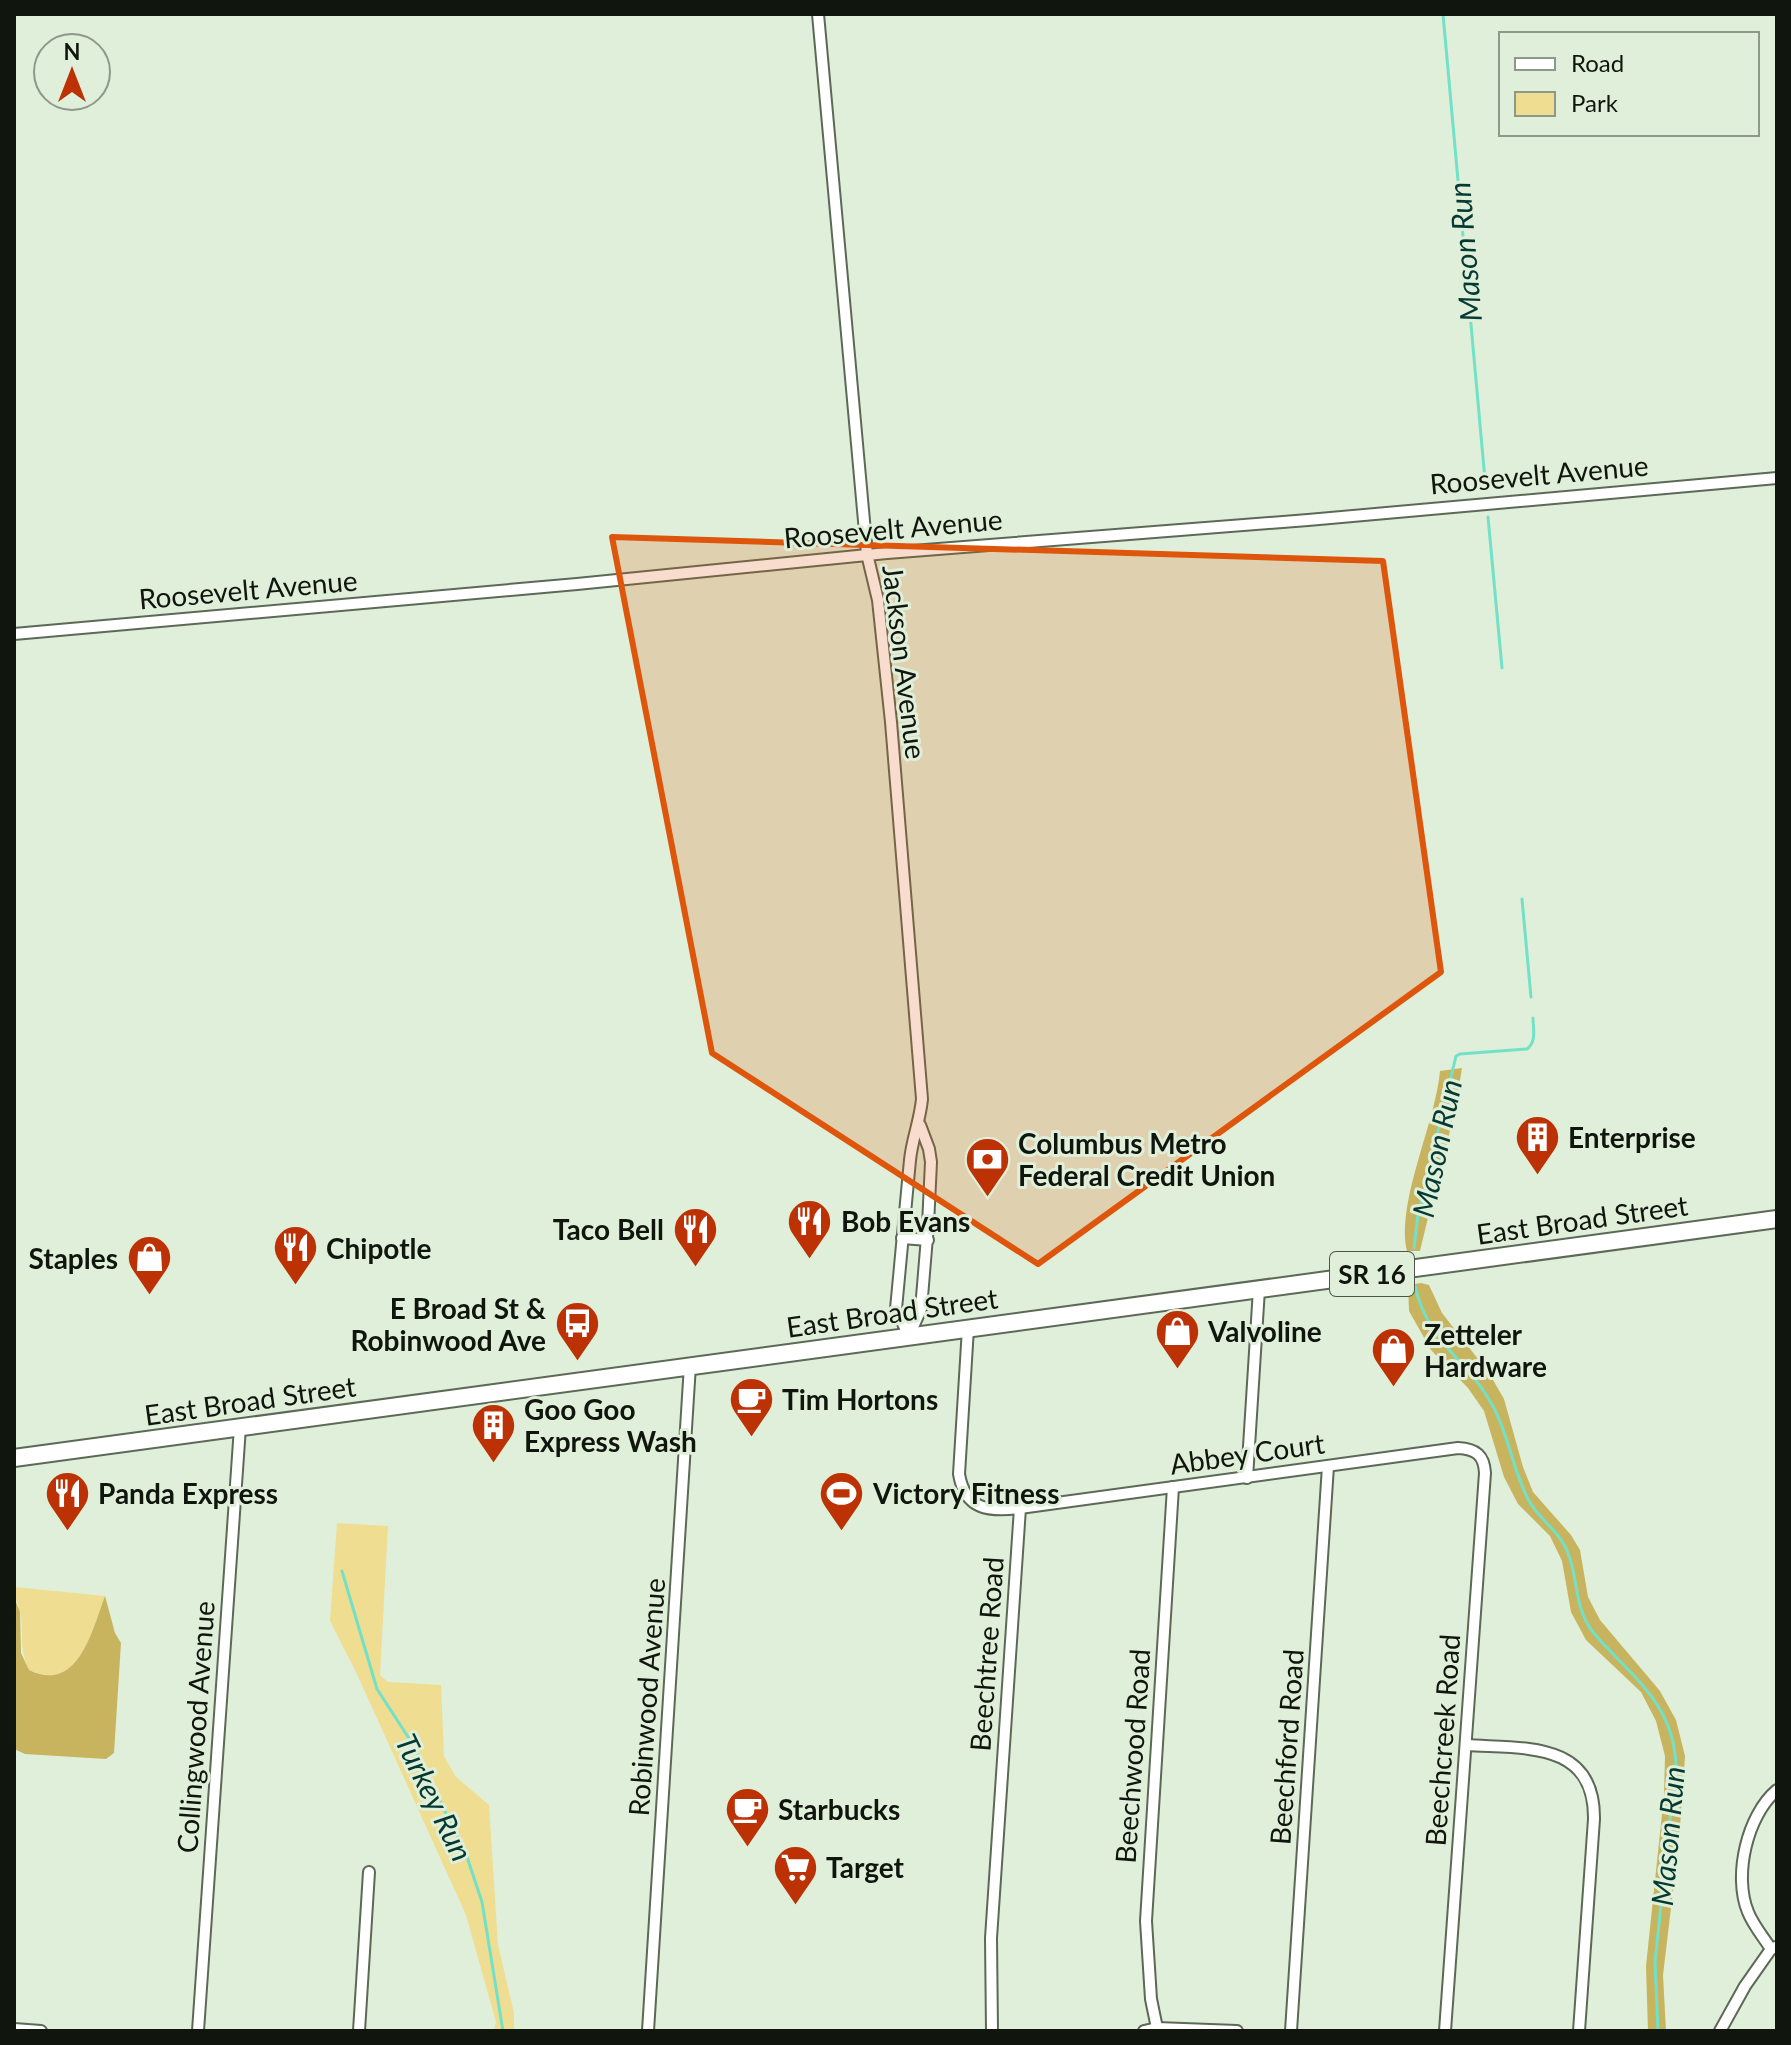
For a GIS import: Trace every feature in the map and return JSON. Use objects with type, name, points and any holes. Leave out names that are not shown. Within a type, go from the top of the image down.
[{"type":"main road","name":"East Broad Street","points":[[14,1458],[1777,1219]]},
{"type":"street","name":"Jackson Avenue","points":[[818,14],[867,554],[878,600],[892,728],[922,1099],[920,1125],[910,1160],[896,1309],[909,1336]]},
{"type":"street","name":"Roosevelt Avenue","points":[[14,634],[589,583],[867,554],[1308,520],[1777,478]]},
{"type":"street","name":"Jackson Avenue","points":[[909,1336],[921,1309],[928,1240],[931,1162],[920,1125]]},
{"type":"street","points":[[910,1160],[931,1162]]},
{"type":"street","points":[[902,1238],[928,1240]]},
{"type":"street","points":[[1247,1478],[1259,1289]]},
{"type":"street","points":[[968,1328],[959,1463],[961,1486],[967,1496],[984,1509],[1020,1508]]},
{"type":"street","name":"Robinwood Avenue","points":[[648,2031],[690,1365]]},
{"type":"street","name":"Collingwood Avenue","points":[[198,2031],[240,1427]]},
{"type":"street","name":"Abbey Court","points":[[1020,1508],[1458,1448],[1479,1454]]},
{"type":"street","name":"Beechcreek Road","points":[[1445,2031],[1485,1473],[1479,1454]]},
{"type":"street","name":"Beechford Road","points":[[1291,2031],[1328,1466]]},
{"type":"street","name":"Beechwood Road","points":[[1157,2028],[1151,1999],[1146,1921],[1173,1487]]},
{"type":"street","name":"Beechtree Road","points":[[992,2031],[991,1938],[1020,1508]]},
{"type":"street","points":[[1466,1745],[1554,1753],[1576,1766],[1590,1785],[1595,1804],[1579,2031]]},
{"type":"street","points":[[1720,2031],[1745,1986],[1774,1948],[1749,1915],[1743,1882],[1748,1837],[1757,1812],[1777,1790]]},
{"type":"street","points":[[359,2031],[369,1872]]},
{"type":"street","points":[[1144,2031],[1157,2028],[1237,2031]]},
{"type":"street","points":[[14,2029],[41,2031]]},
{"type":"highlighted area","points":[[612,537],[1383,561],[1441,972],[1038,1264],[712,1053]]},
{"type":"green space","points":[[337,1523],[388,1526],[380,1675],[388,1682],[441,1685],[444,1756],[456,1777],[489,1805],[498,1945],[514,2013],[514,2031],[494,2031],[496,2022],[466,1915],[330,1621]]},
{"type":"green space","points":[[14,1587],[105,1596],[88,1641],[72,1666],[60,1673],[46,1675],[29,1670]]},
{"type":"shaded area","points":[[1462,1068],[1420,1251],[1407,1251],[1405,1231],[1411,1187],[1440,1071]]},
{"type":"shaded area","points":[[1408,1285],[1429,1285],[1442,1313],[1489,1373],[1504,1399],[1533,1492],[1571,1535],[1580,1550],[1588,1597],[1600,1620],[1660,1691],[1676,1720],[1685,1756],[1679,1841],[1663,1975],[1666,2031],[1648,2031],[1646,1966],[1664,1795],[1665,1756],[1656,1721],[1641,1692],[1586,1640],[1571,1612],[1562,1561],[1550,1536],[1518,1504],[1504,1477],[1484,1411],[1468,1388],[1431,1350],[1409,1311]]},
{"type":"shaded area","points":[[105,1596],[115,1633],[121,1643],[114,1753],[106,1759],[25,1754],[14,1749],[14,1597],[20,1612],[21,1653],[29,1670],[46,1675],[60,1673],[80,1655]]},
{"type":"waterway","name":"Mason Run","points":[[1443,14],[1486,491]]},
{"type":"waterway","name":"Mason Run","points":[[1488,517],[1502,668]]},
{"type":"waterway","name":"Mason Run","points":[[1522,899],[1531,997]]},
{"type":"waterway","name":"Mason Run","points":[[1414,1248],[1418,1215],[1456,1056],[1527,1049],[1533,1039],[1533,1018]]},
{"type":"waterway","name":"Mason Run","points":[[1415,1286],[1429,1323],[1494,1408],[1528,1499],[1564,1545],[1587,1623],[1648,1692],[1670,1731],[1676,1764],[1655,1962],[1658,2031]]},
{"type":"waterway","name":"Turkey Run","points":[[342,1571],[377,1689],[412,1743],[467,1857],[482,1902],[503,2031]]},
{"type":"place","name":"Enterprise","points":[[1537,1176]]},
{"type":"place","name":"Columbus Metro Federal Credit Union","points":[[987,1198]]},
{"type":"place","name":"Bob Evans","points":[[810,1260]]},
{"type":"place","name":"Taco Bell","points":[[695,1268]]},
{"type":"place","name":"Chipotle","points":[[295,1287]]},
{"type":"place","name":"Staples","points":[[149,1297]]},
{"type":"place","name":"E Broad St & Robinwood Ave","points":[[577,1363]]},
{"type":"place","name":"Valvoline","points":[[1177,1370]]},
{"type":"place","name":"Zetteler Hardware","points":[[1393,1389]]},
{"type":"place","name":"Tim Hortons","points":[[751,1438]]},
{"type":"place","name":"Goo Goo Express Wash","points":[[493,1464]]},
{"type":"place","name":"Panda Express","points":[[67,1532]]},
{"type":"place","name":"Victory Fitness","points":[[842,1532]]},
{"type":"place","name":"Starbucks","points":[[747,1848]]},
{"type":"place","name":"Target","points":[[795,1906]]}]
